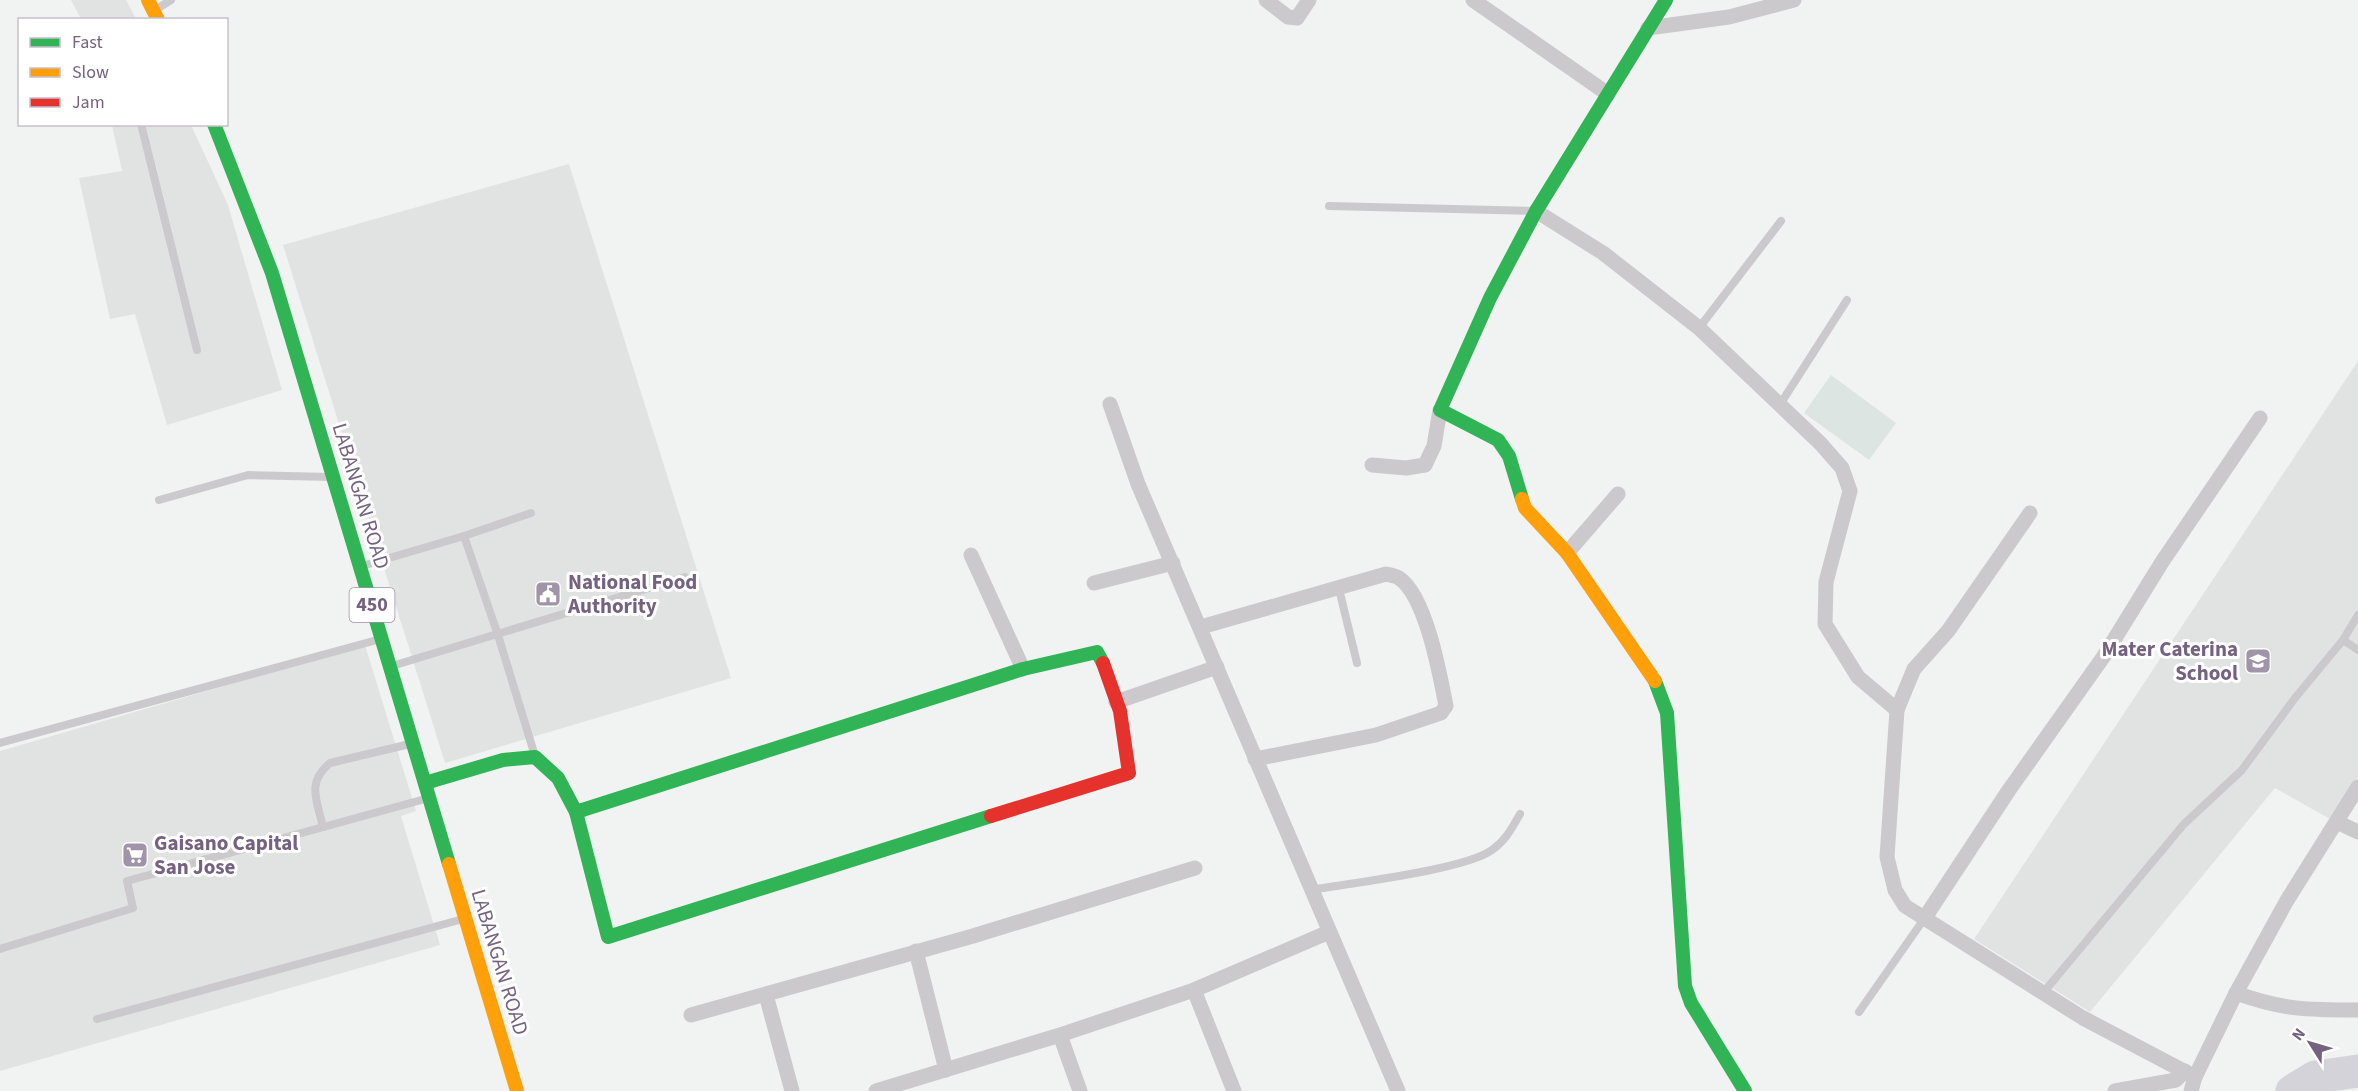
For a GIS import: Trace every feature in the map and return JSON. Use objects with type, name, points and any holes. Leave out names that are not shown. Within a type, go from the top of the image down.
[{"type":"street","points":[[1266,0],[1288,17],[1297,18],[1309,0]]},
{"type":"street","points":[[1473,0],[1608,94]]},
{"type":"street","points":[[1372,465],[1406,468],[1425,465],[1434,447],[1440,410],[1490,298],[1536,211],[1666,0]]},
{"type":"street","points":[[1648,28],[1729,17],[1794,0]]},
{"type":"street","name":"LABANGAN ROAD","points":[[215,126],[272,273],[415,743],[517,1091]]},
{"type":"street","points":[[1536,211],[1603,253],[1699,328],[1842,468],[1850,491],[1826,582],[1825,624],[1858,677],[1897,710]]},
{"type":"street","points":[[1110,404],[1138,484],[1398,1091]]},
{"type":"street","points":[[1440,410],[1498,440],[1509,456],[1525,508],[1567,553],[1643,661],[1661,695],[1667,713],[1685,986],[1691,1003],[1745,1091]]},
{"type":"street","points":[[1924,919],[2009,790],[2104,656],[2162,562],[2260,418]]},
{"type":"street","points":[[1567,553],[1618,494]]},
{"type":"street","points":[[2030,513],[1948,631],[1914,669],[1897,710],[1887,857],[1896,890],[1905,906],[1924,919],[2101,1028],[2191,1080]]},
{"type":"street","points":[[971,555],[1023,669]]},
{"type":"street","points":[[1094,583],[1173,563]]},
{"type":"street","points":[[1201,627],[1386,574],[1398,577],[1407,587],[1433,641],[1446,706],[1441,713],[1376,735],[1255,759]]},
{"type":"street","points":[[425,783],[503,760],[535,758],[558,778],[576,812],[608,937],[1129,773],[1129,751],[1107,670],[1096,652],[1023,669],[576,812]]},
{"type":"street","points":[[1116,702],[1216,667]]},
{"type":"street","points":[[2191,1080],[2286,902],[2358,787]]},
{"type":"street","points":[[2337,822],[2358,832]]},
{"type":"street","points":[[691,1015],[1196,868]]},
{"type":"street","points":[[876,1091],[917,1085],[946,1070],[1194,990],[1329,932]]},
{"type":"street","points":[[916,951],[946,1070]]},
{"type":"street","points":[[1194,990],[1234,1091]]},
{"type":"street","points":[[2236,993],[2271,1005],[2305,1010],[2358,1010]]},
{"type":"street","points":[[766,995],[792,1091]]},
{"type":"street","points":[[1060,1035],[1080,1091]]},
{"type":"street","points":[[2115,1091],[2176,1080],[2191,1080]]},
{"type":"lane","points":[[153,10],[171,0]]},
{"type":"lane","points":[[141,126],[197,350]]},
{"type":"lane","points":[[1329,206],[1536,211]]},
{"type":"lane","points":[[1699,328],[1781,221]]},
{"type":"lane","points":[[1779,406],[1847,300]]},
{"type":"lane","points":[[159,500],[248,475],[333,477]]},
{"type":"lane","points":[[361,566],[464,536],[531,513]]},
{"type":"lane","points":[[464,536],[498,634],[535,758]]},
{"type":"lane","points":[[390,667],[685,577]]},
{"type":"lane","points":[[1339,589],[1357,663]]},
{"type":"lane","points":[[2043,993],[2184,824],[2242,770],[2295,698],[2343,640],[2358,615]]},
{"type":"lane","points":[[0,743],[382,639]]},
{"type":"lane","points":[[2343,640],[2358,650]]},
{"type":"lane","points":[[324,827],[314,783],[320,771],[330,762],[415,743]]},
{"type":"lane","points":[[0,949],[133,908],[127,881],[429,797]]},
{"type":"lane","points":[[1311,890],[1452,865],[1490,852],[1506,839],[1520,814]]},
{"type":"lane","points":[[98,1019],[465,918]]},
{"type":"lane","points":[[1859,1012],[1924,919]]},
{"type":"shaded area","points":[[71,0],[126,0],[135,18],[80,18]]},
{"type":"shaded area","points":[[112,126],[191,126],[228,205],[282,390],[167,425],[135,314],[110,319],[79,178],[122,171]]},
{"type":"shaded area","points":[[569,164],[731,678],[445,763],[283,245]]},
{"type":"shaded area","name":"Mater Caterina School","points":[[2358,361],[2358,777],[2332,820],[2275,788],[2090,1012],[1974,939]]},
{"type":"shaded area","points":[[1831,375],[1896,423],[1869,460],[1804,413]]},
{"type":"shaded area","name":"Gaisano Capital San Jose","points":[[365,645],[416,811],[401,816],[440,945],[0,1071],[0,751]]},
{"type":"waterway","points":[[2292,1091],[2315,1077],[2358,1071]]},
{"type":"traffic: fast","points":[[1522,499],[1509,456],[1498,440],[1440,410],[1490,298],[1536,211],[1666,0]]},
{"type":"traffic: fast","points":[[215,126],[272,273],[449,864]]},
{"type":"traffic: fast","points":[[576,812],[1023,669],[1097,652],[1103,663]]},
{"type":"traffic: fast","points":[[1655,681],[1667,713],[1685,986],[1691,1003],[1745,1091]]},
{"type":"traffic: fast","points":[[425,783],[503,760],[535,757],[558,778],[576,812],[608,937],[991,816]]},
{"type":"traffic: slow","points":[[148,0],[157,18]]},
{"type":"traffic: slow","points":[[1522,499],[1525,508],[1567,553],[1655,681]]},
{"type":"traffic: slow","points":[[449,864],[517,1091]]},
{"type":"traffic: jam","points":[[991,816],[1129,773],[1120,711],[1103,663]]},
{"type":"place","name":"National Food Authority","points":[[548,594]]},
{"type":"place","name":"Mater Caterina School","points":[[2258,661]]},
{"type":"place","name":"Gaisano Capital San Jose","points":[[135,855]]}]
